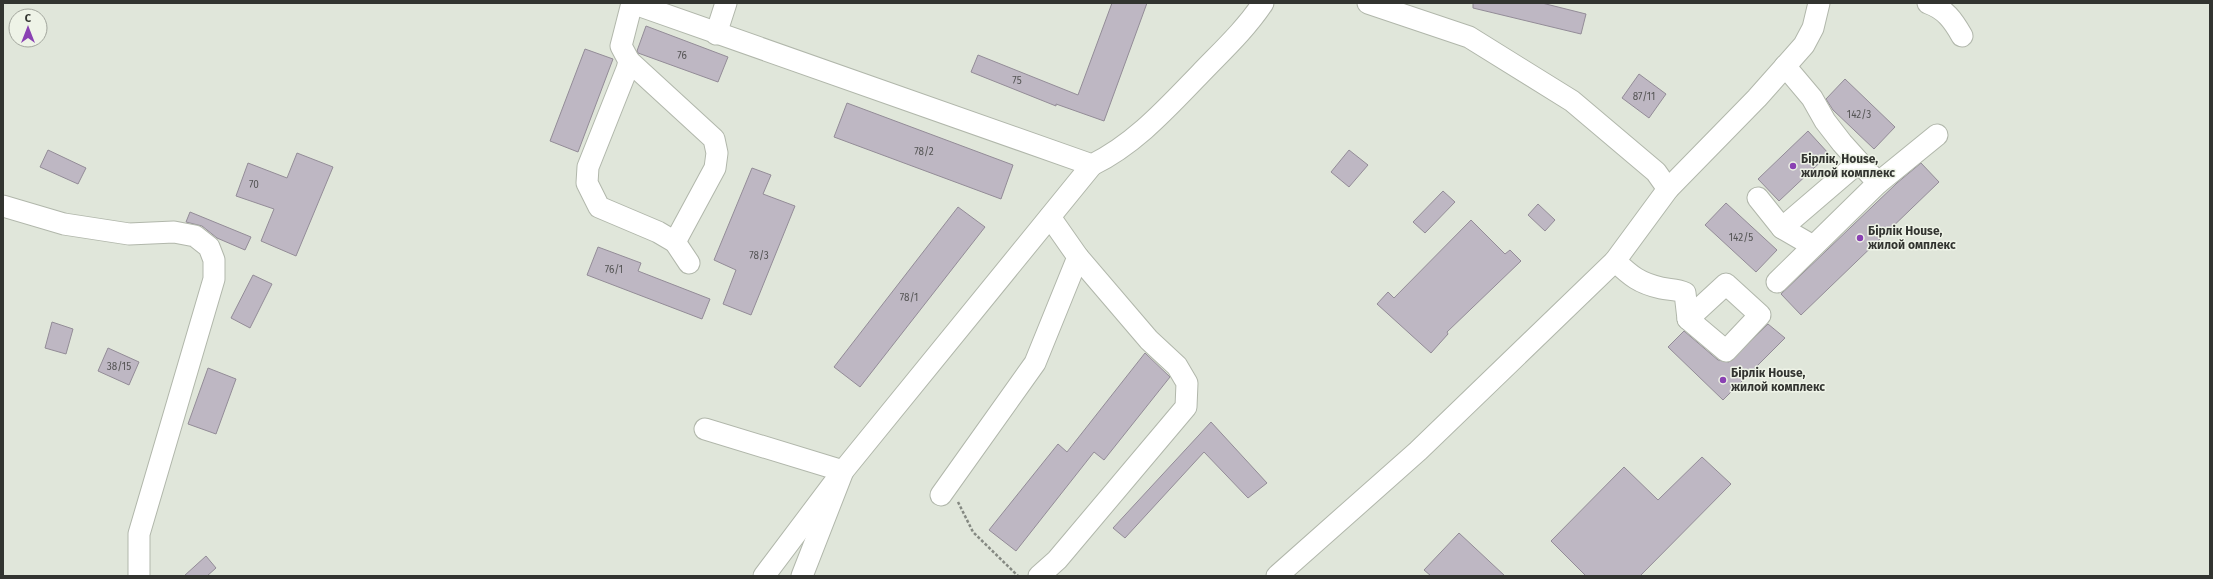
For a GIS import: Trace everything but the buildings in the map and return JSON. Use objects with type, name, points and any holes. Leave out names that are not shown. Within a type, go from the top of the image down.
[{"type":"street","points":[[675,242],[715,168],[717,152],[714,139],[629,61],[621,46],[632,3],[716,34],[1092,165]]},
{"type":"street","points":[[716,34],[726,3]]},
{"type":"street","points":[[764,576],[842,471],[1092,165],[1112,155],[1153,122],[1249,24],[1263,3]]},
{"type":"street","points":[[1368,3],[1469,37],[1572,101],[1656,172],[1668,189]]},
{"type":"street","points":[[1277,576],[1418,451],[1616,261],[1668,189],[1804,45],[1813,28],[1819,3]]},
{"type":"street","points":[[1928,3],[1939,6],[1952,19],[1962,36]]},
{"type":"street","points":[[629,61],[588,166],[588,183],[599,207],[658,232],[675,242],[688,263]]},
{"type":"street","points":[[1785,66],[1812,98],[1825,121],[1842,143],[1878,183]]},
{"type":"street","points":[[1777,282],[1878,183],[1937,135]]},
{"type":"street","points":[[1782,228],[1859,162]]},
{"type":"street","points":[[1758,198],[1782,228],[1813,246]]},
{"type":"street","points":[[3,206],[64,224],[129,234],[174,232],[195,236],[209,247],[214,260],[214,279],[139,534],[138,576]]},
{"type":"street","points":[[1039,576],[1057,560],[1186,407],[1187,383],[1177,366],[1149,340],[1078,256],[1050,217]]},
{"type":"street","points":[[946,489],[1035,363],[1078,256]]},
{"type":"street","points":[[1616,261],[1637,281],[1661,289],[1680,290],[1685,293],[1688,319]]},
{"type":"street","points":[[704,429],[842,471]]},
{"type":"street","points":[[802,576],[842,471]]},
{"type":"path","points":[[946,489],[973,532],[1018,576]]},
{"type":"place","name":"Бірлік, House, жилой комплекс","points":[[1793,166]]},
{"type":"place","name":"Бірлік House, жилой омплекс","points":[[1860,238]]},
{"type":"place","name":"Бірлік House, жилой комплекс","points":[[1723,380]]}]
